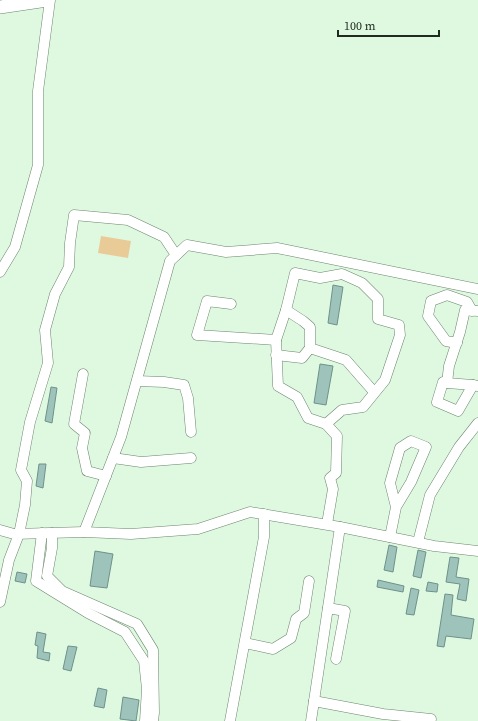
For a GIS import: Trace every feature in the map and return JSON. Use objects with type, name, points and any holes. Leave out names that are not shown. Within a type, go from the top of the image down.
[{"type":"main road","points":[[0,6],[48,0]]},
{"type":"street","points":[[0,272],[15,247],[38,165],[38,91],[48,0]]},
{"type":"street","points":[[0,602],[9,560],[19,534],[25,505],[27,481],[21,470],[30,422],[48,363],[46,330],[55,294],[69,267],[70,243],[74,215],[128,220],[164,237],[176,256]]},
{"type":"street","points":[[84,532],[121,437],[170,261],[187,245],[226,252],[277,248],[478,289]]},
{"type":"street","points":[[326,424],[342,410],[363,406],[385,380],[400,335],[399,325],[378,319],[378,299],[362,283],[342,274],[320,278],[295,272],[286,310],[276,340],[278,386],[297,397],[308,418],[326,424],[337,436],[336,473],[330,478],[333,489],[327,524]]},
{"type":"street","points":[[457,343],[446,341],[428,316],[431,301],[447,295],[466,302],[475,310]]},
{"type":"street","points":[[231,304],[207,301],[197,335],[276,340]]},
{"type":"street","points":[[276,355],[302,358],[310,348],[310,327],[286,310]]},
{"type":"street","points":[[448,383],[449,366],[457,343],[465,310],[475,310]]},
{"type":"street","points":[[310,348],[346,360],[374,392]]},
{"type":"street","points":[[83,374],[74,424],[85,433],[82,448],[87,471],[106,476]]},
{"type":"street","points":[[137,381],[164,382],[184,385],[188,398],[191,432]]},
{"type":"street","points":[[443,382],[476,385],[458,411],[437,402],[443,382]]},
{"type":"street","points":[[418,542],[430,495],[459,447],[478,423]]},
{"type":"street","points":[[390,537],[396,507],[411,482],[426,447],[411,441],[400,448],[390,483],[396,507]]},
{"type":"street","points":[[113,458],[141,462],[190,458]]},
{"type":"street","points":[[0,530],[19,534],[84,532],[131,534],[198,529],[250,512],[327,524],[434,546],[478,551]]},
{"type":"street","points":[[230,721],[264,537],[264,514]]},
{"type":"street","points":[[311,721],[340,527]]},
{"type":"street","points":[[47,533],[36,581],[88,613],[125,632],[144,661],[147,689],[145,721]]},
{"type":"street","points":[[47,533],[52,548],[46,576],[62,591],[136,624],[153,650],[153,721]]},
{"type":"street","points":[[244,643],[273,649],[291,638],[296,619],[304,613],[309,582]]},
{"type":"street","points":[[328,608],[345,611],[336,659]]},
{"type":"street","points":[[314,701],[383,714],[431,719]]},
{"type":"shaded area","points":[[101,236],[131,241],[128,258],[98,253]]},
{"type":"building","points":[[333,285],[343,287],[337,325],[328,323]]},
{"type":"building","points":[[320,364],[333,366],[326,405],[314,403]]},
{"type":"building","points":[[51,387],[57,388],[52,423],[45,421]]},
{"type":"building","points":[[39,464],[46,464],[43,488],[36,486]]},
{"type":"building","points":[[389,545],[397,547],[393,572],[384,570]]},
{"type":"building","points":[[418,550],[426,552],[421,578],[413,576]]},
{"type":"building","points":[[95,551],[113,554],[107,588],[90,586]]},
{"type":"building","points":[[450,557],[459,558],[456,577],[469,579],[466,601],[457,599],[460,584],[446,582]]},
{"type":"building","points":[[17,572],[27,574],[25,583],[15,581]]},
{"type":"building","points":[[378,580],[404,586],[403,592],[377,587]]},
{"type":"building","points":[[428,582],[438,584],[437,592],[426,591]]},
{"type":"building","points":[[411,588],[419,590],[414,615],[406,614]]},
{"type":"building","points":[[445,594],[453,595],[451,615],[474,619],[471,639],[446,636],[444,647],[437,646]]},
{"type":"building","points":[[37,632],[46,634],[43,652],[50,653],[49,661],[37,658],[38,646],[35,645]]},
{"type":"building","points":[[68,646],[77,647],[71,671],[63,669]]},
{"type":"building","points":[[98,688],[107,690],[104,708],[94,706]]},
{"type":"building","points":[[123,697],[139,700],[136,721],[120,719]]}]
